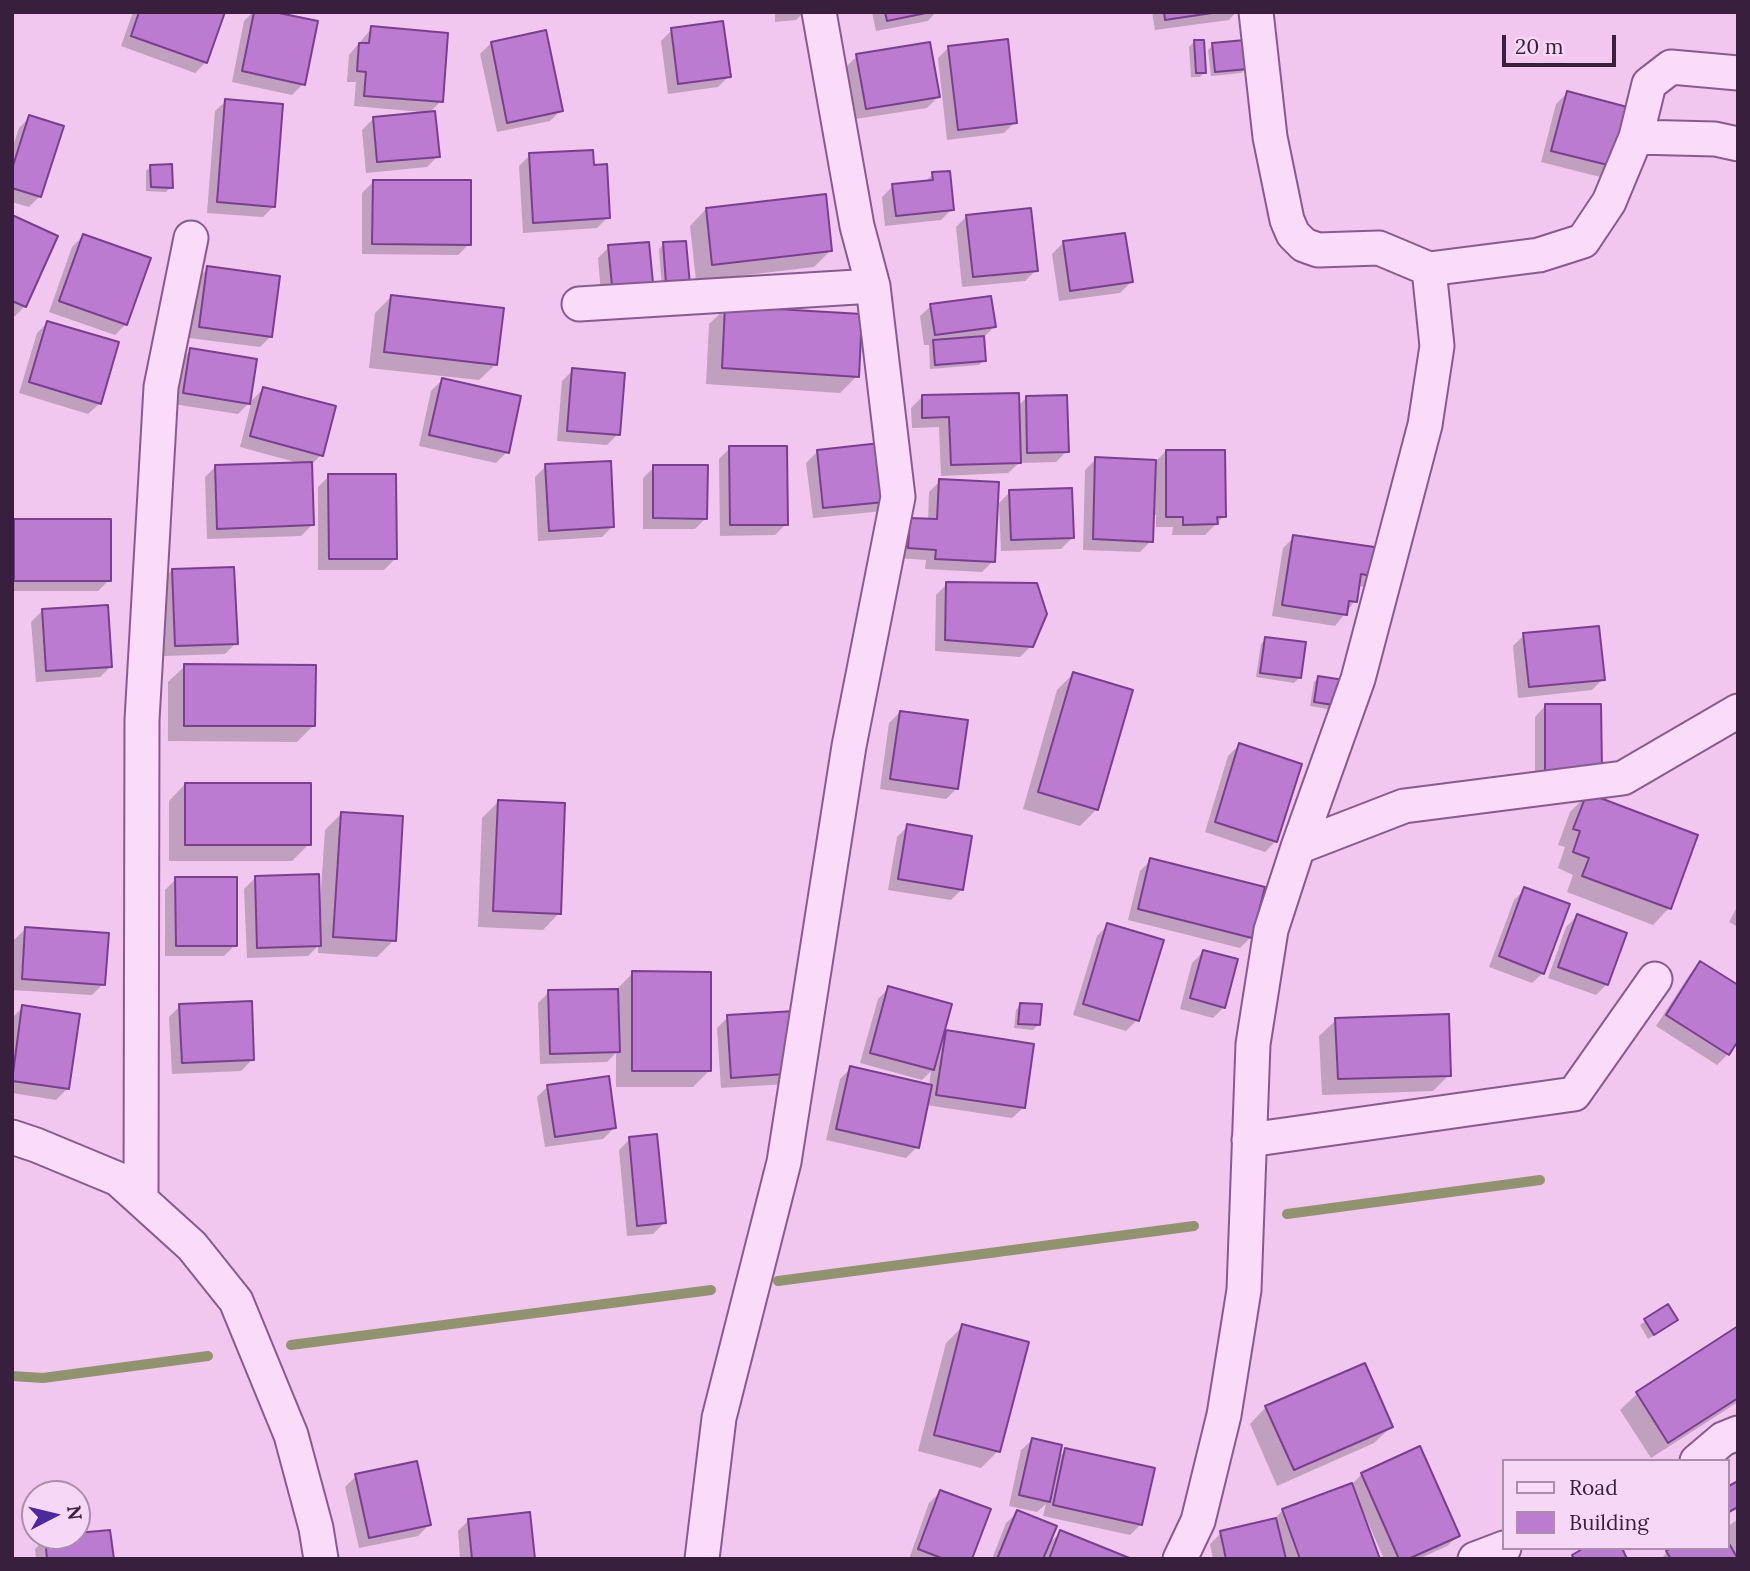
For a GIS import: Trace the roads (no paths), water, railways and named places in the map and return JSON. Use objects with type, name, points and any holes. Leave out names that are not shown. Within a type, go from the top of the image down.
[{"type":"street","points":[[702,1559],[719,1418],[784,1162],[849,746],[898,497],[873,286],[857,226],[819,12]]},
{"type":"street","points":[[1256,12],[1270,137],[1287,220],[1293,234],[1304,246],[1318,250],[1378,248],[1429,269],[1539,255],[1583,241],[1609,202],[1636,137],[1649,84],[1671,67],[1738,73]]},
{"type":"street","points":[[1636,137],[1715,139],[1738,144]]},
{"type":"street","points":[[141,1198],[142,720],[161,387],[191,238]]},
{"type":"street","points":[[1180,1559],[1198,1521],[1224,1415],[1244,1290],[1253,1044],[1271,930],[1358,679],[1425,425],[1437,346],[1429,269]]},
{"type":"street","points":[[579,304],[873,286]]},
{"type":"street","points":[[1298,847],[1404,806],[1623,778],[1738,711]]},
{"type":"street","points":[[1249,1140],[1574,1094],[1655,979]]},
{"type":"street","points":[[12,1137],[118,1179],[192,1246],[236,1301],[291,1435],[316,1528],[321,1559]]},
{"type":"street","points":[[1699,1459],[1723,1439],[1738,1433]]},
{"type":"street","points":[[1475,1559],[1502,1549]]},
{"type":"waterway","points":[[1287,1214],[1540,1180]]},
{"type":"waterway","points":[[778,1281],[1194,1226]]},
{"type":"waterway","points":[[291,1345],[711,1290]]},
{"type":"waterway","points":[[12,1376],[43,1378],[208,1356]]}]
